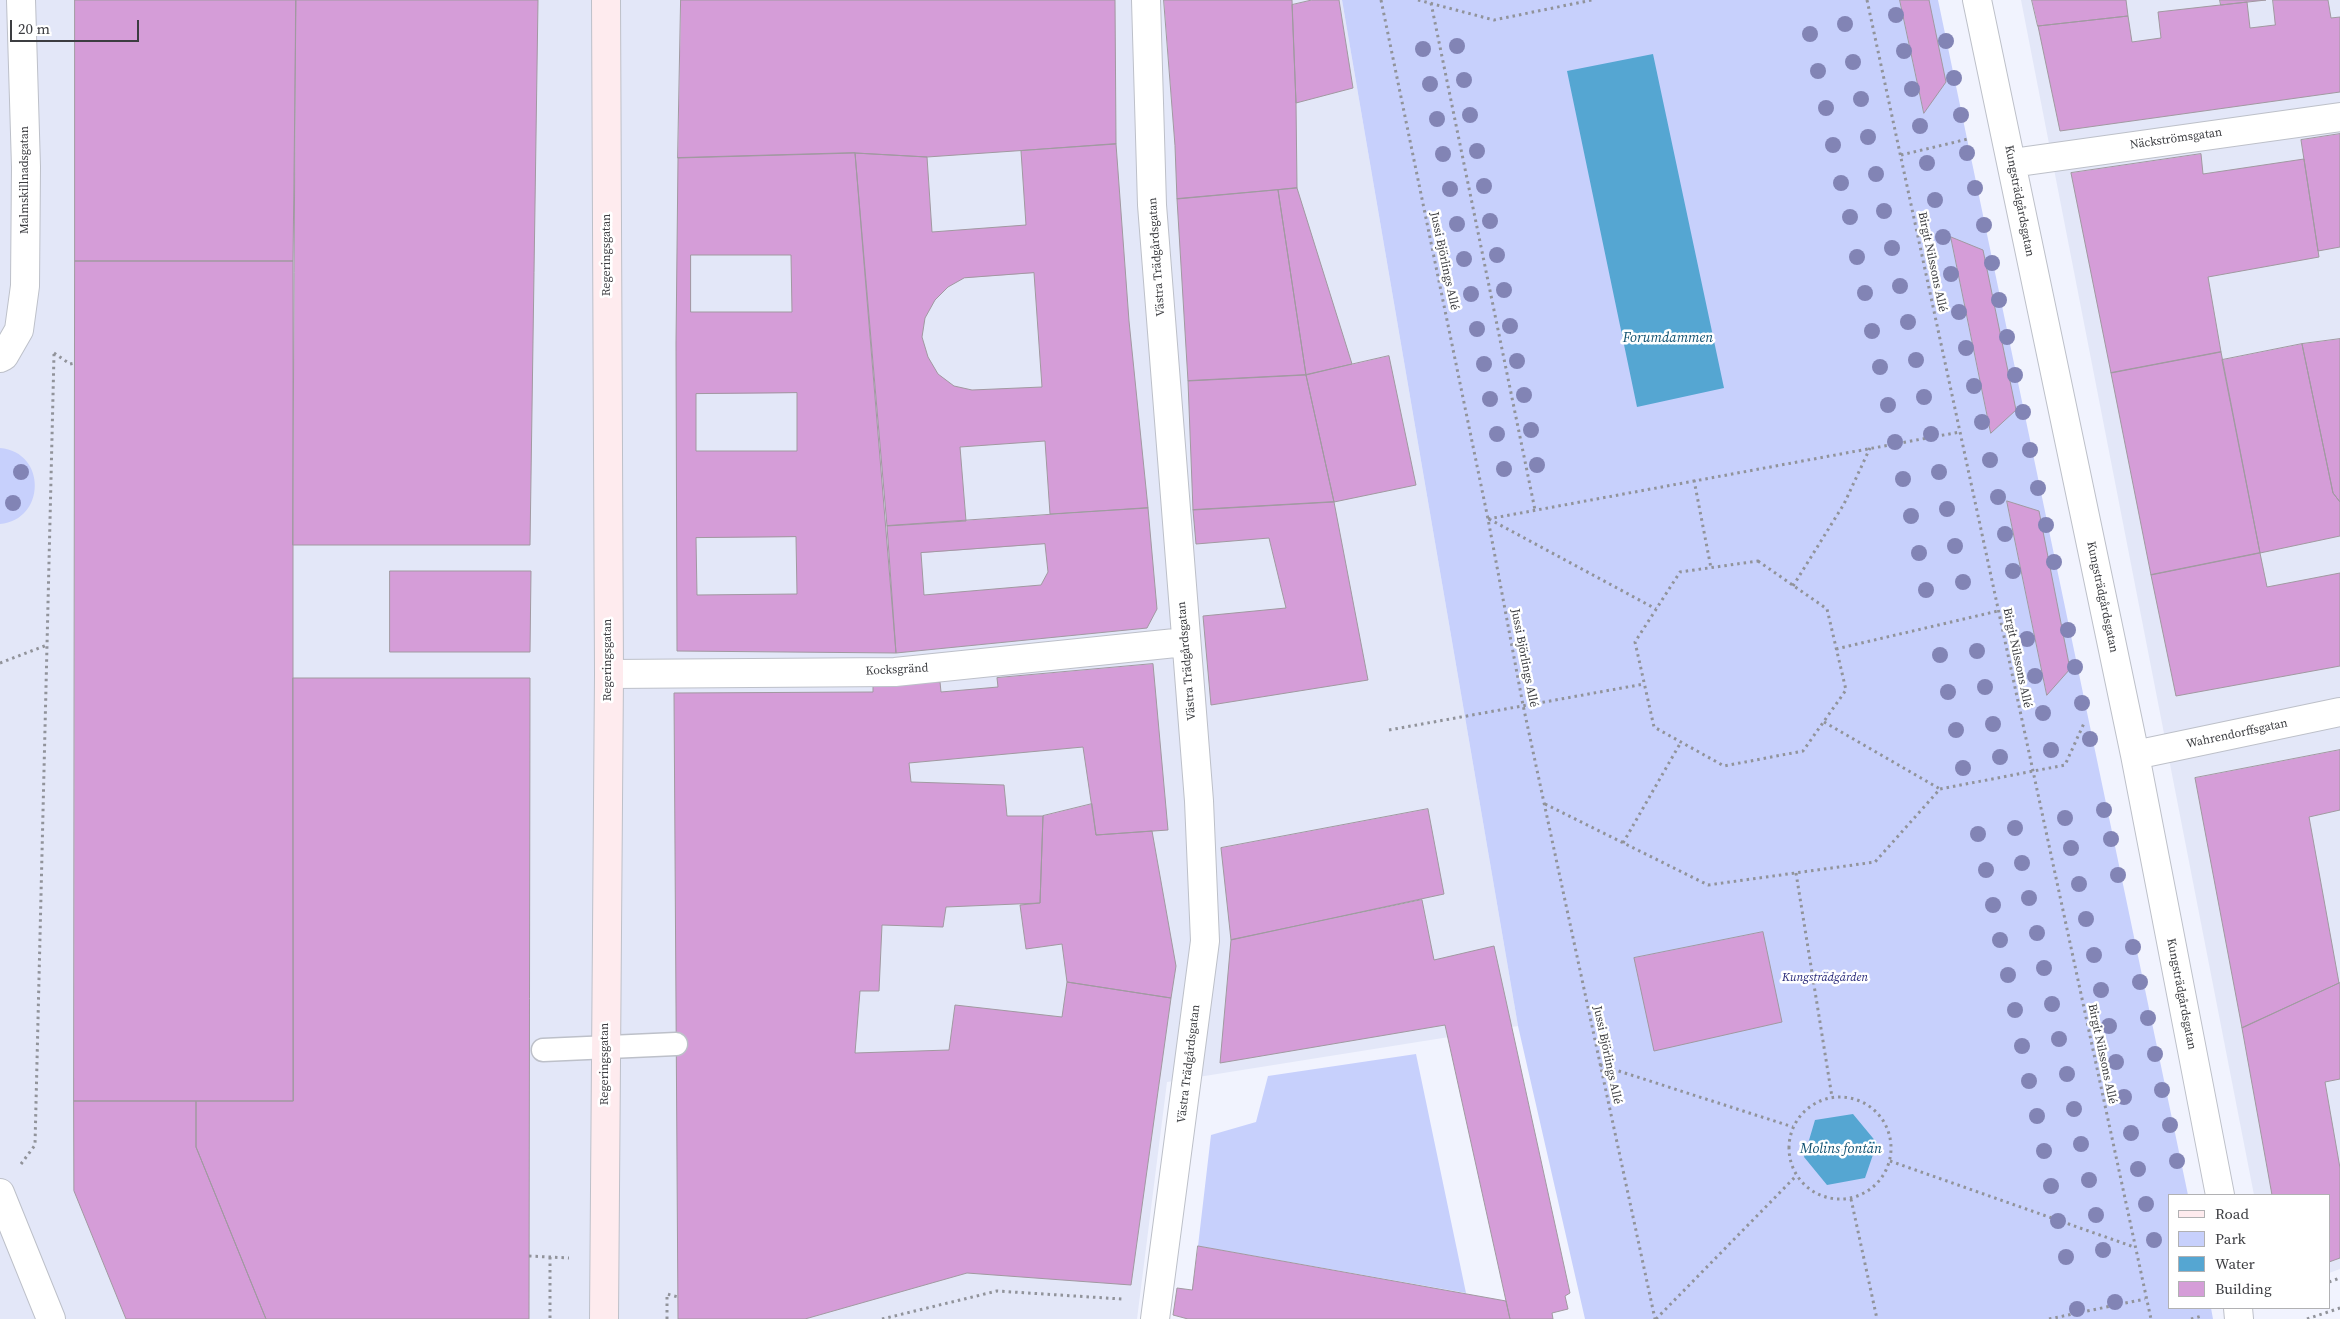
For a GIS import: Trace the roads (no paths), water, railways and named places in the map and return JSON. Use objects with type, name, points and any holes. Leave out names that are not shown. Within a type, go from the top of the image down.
[{"type":"street","name":"Malmskillnadsgatan","points":[[2,357],[19,330],[25,286],[26,167],[21,0]]},
{"type":"street","name":"Regeringsgatan","points":[[604,1319],[609,674],[606,0]]},
{"type":"street","name":"Västra Trädgårdsgatan","points":[[1146,0],[1152,205],[1198,802],[1205,941],[1157,1310]]},
{"type":"street","name":"Kungsträdgårdsgatan","points":[[1977,0],[2135,755],[2220,1194]]},
{"type":"street","name":"Näckströmsgatan","points":[[2012,163],[2340,117]]},
{"type":"street","name":"Kocksgränd","points":[[609,674],[895,672],[1185,642]]},
{"type":"street","name":"Wahrendorffsgatan","points":[[2135,755],[2340,712]]},
{"type":"street","points":[[0,1193],[51,1319]]},
{"type":"lane","points":[[543,1050],[676,1044]]},
{"type":"water","name":"Forumdammen","points":[[1653,54],[1724,388],[1637,407],[1567,71]]},
{"type":"water","name":"Molins fontän","points":[[1853,1114],[1877,1143],[1865,1178],[1827,1185],[1804,1157],[1815,1120]]},
{"type":"park label","name":"Kungsträdgården","points":[[1825,978]]}]
